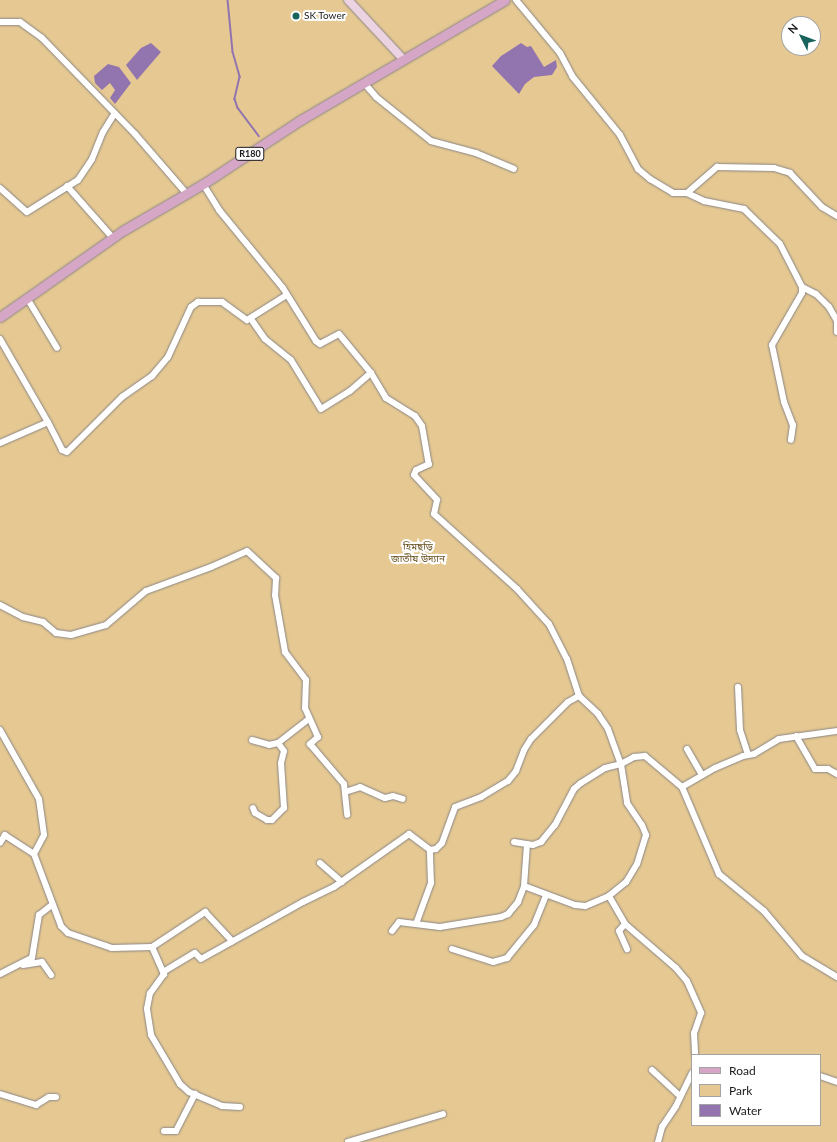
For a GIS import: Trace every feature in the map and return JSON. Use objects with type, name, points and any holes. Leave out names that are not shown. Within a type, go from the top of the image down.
[{"type":"main road","points":[[348,0],[404,60]]},
{"type":"main road","name":"R180","points":[[0,317],[112,238],[203,184],[302,119],[505,0]]},
{"type":"street","points":[[516,0],[555,47],[572,76],[620,135],[638,169],[673,193],[687,193],[704,201],[737,206],[750,214],[780,244],[802,287],[802,293],[772,345],[784,402],[793,425],[791,440]]},
{"type":"street","points":[[0,22],[20,22],[42,38],[115,113],[187,194]]},
{"type":"street","points":[[364,83],[376,97],[431,140],[476,153],[514,169]]},
{"type":"street","points":[[0,188],[27,212],[78,180],[92,159],[103,132],[115,113]]},
{"type":"street","points":[[687,193],[717,167],[779,169],[790,173],[822,207],[837,216]]},
{"type":"street","points":[[203,184],[219,210],[283,288],[285,296],[316,341],[320,344],[339,334],[371,373],[386,398],[412,412],[422,426],[430,464],[416,470],[414,475],[437,500],[434,514],[517,588],[549,624],[568,659],[579,696],[598,714],[608,729],[621,764],[627,804],[642,825],[646,835],[631,877],[609,896],[586,906],[546,896],[524,886]]},
{"type":"street","points":[[67,186],[112,238]]},
{"type":"street","points":[[802,287],[816,294],[829,307],[837,322],[837,332]]},
{"type":"street","points":[[0,339],[48,422],[62,450],[67,452],[122,397],[152,376],[168,356],[191,307],[198,302],[222,302],[247,320],[285,296]]},
{"type":"street","points":[[27,298],[56,348]]},
{"type":"street","points":[[251,318],[265,339],[292,360],[321,408],[350,391],[371,373]]},
{"type":"street","points":[[0,443],[48,422]]},
{"type":"street","points":[[0,605],[23,617],[43,622],[56,633],[71,635],[106,626],[146,591],[211,567],[247,551],[276,578],[274,595],[285,652],[306,680],[305,708],[318,737],[310,744],[344,784],[346,815]]},
{"type":"street","points":[[738,687],[740,730],[748,754]]},
{"type":"street","points":[[163,972],[195,953],[201,959],[342,882],[409,834],[430,850],[436,849],[442,843],[455,807],[481,797],[508,781],[516,771],[524,750],[531,739],[568,702],[579,696]]},
{"type":"street","points":[[252,740],[269,745],[278,743],[309,719]]},
{"type":"street","points":[[0,730],[39,799],[44,835],[34,854]]},
{"type":"street","points":[[682,787],[702,774],[748,754],[754,754],[779,739],[837,731]]},
{"type":"street","points":[[796,736],[815,769],[828,769],[837,774]]},
{"type":"street","points":[[253,808],[255,813],[267,820],[272,820],[284,808],[281,763],[284,751],[278,743]]},
{"type":"street","points":[[687,749],[702,774]]},
{"type":"street","points":[[514,842],[527,844],[538,843],[547,837],[581,782],[601,769],[621,764],[634,757],[645,756],[682,787],[718,874],[764,911],[802,956],[837,977]]},
{"type":"street","points":[[345,792],[360,787],[385,798],[393,796],[403,799]]},
{"type":"street","points":[[0,843],[4,835],[34,854],[61,926],[68,933],[112,948],[152,947],[205,912],[232,941]]},
{"type":"street","points":[[392,931],[399,922],[440,927],[501,918],[514,909],[524,886],[527,844]]},
{"type":"street","points":[[416,924],[431,883],[430,850]]},
{"type":"street","points":[[320,863],[342,882]]},
{"type":"street","points":[[452,949],[493,962],[507,958],[534,925],[546,896]]},
{"type":"street","points":[[609,896],[625,924],[676,968],[687,981],[701,1013],[694,1034],[697,1054]]},
{"type":"street","points":[[0,974],[22,964],[34,954],[35,930],[40,915],[52,905]]},
{"type":"street","points":[[625,924],[619,931],[627,949]]},
{"type":"street","points":[[152,947],[164,974],[150,993],[147,1009],[151,1035],[180,1084],[195,1094],[222,1106],[240,1107]]},
{"type":"street","points":[[22,964],[24,966],[42,962],[51,975]]},
{"type":"street","points":[[652,1070],[680,1096]]},
{"type":"street","points":[[658,1142],[662,1127],[691,1075]]},
{"type":"street","points":[[821,1076],[837,1082]]},
{"type":"street","points":[[0,1094],[36,1105],[49,1097],[56,1098]]},
{"type":"street","points":[[164,1131],[176,1131],[195,1094]]},
{"type":"street","points":[[348,1142],[443,1114]]},
{"type":"green space","name":"হিমছড়ি জাতীয় উদ্যান","points":[[0,0],[837,0],[837,1142],[0,1142]]},
{"type":"water","points":[[151,43],[161,52],[137,80],[126,65],[141,48]]},
{"type":"water","points":[[521,43],[527,47],[531,46],[544,67],[556,60],[557,67],[552,75],[534,77],[525,84],[519,94],[492,66],[501,56]]},
{"type":"water","points":[[108,64],[119,67],[131,83],[115,104],[110,98],[115,90],[110,83],[102,90],[95,83],[94,76]]},
{"type":"waterway","points":[[228,0],[233,52],[240,77],[235,99],[238,108],[259,136]]},
{"type":"waterway","points":[[262,161],[263,149]]},
{"type":"place","name":"SK Tower","points":[[296,16]]}]
